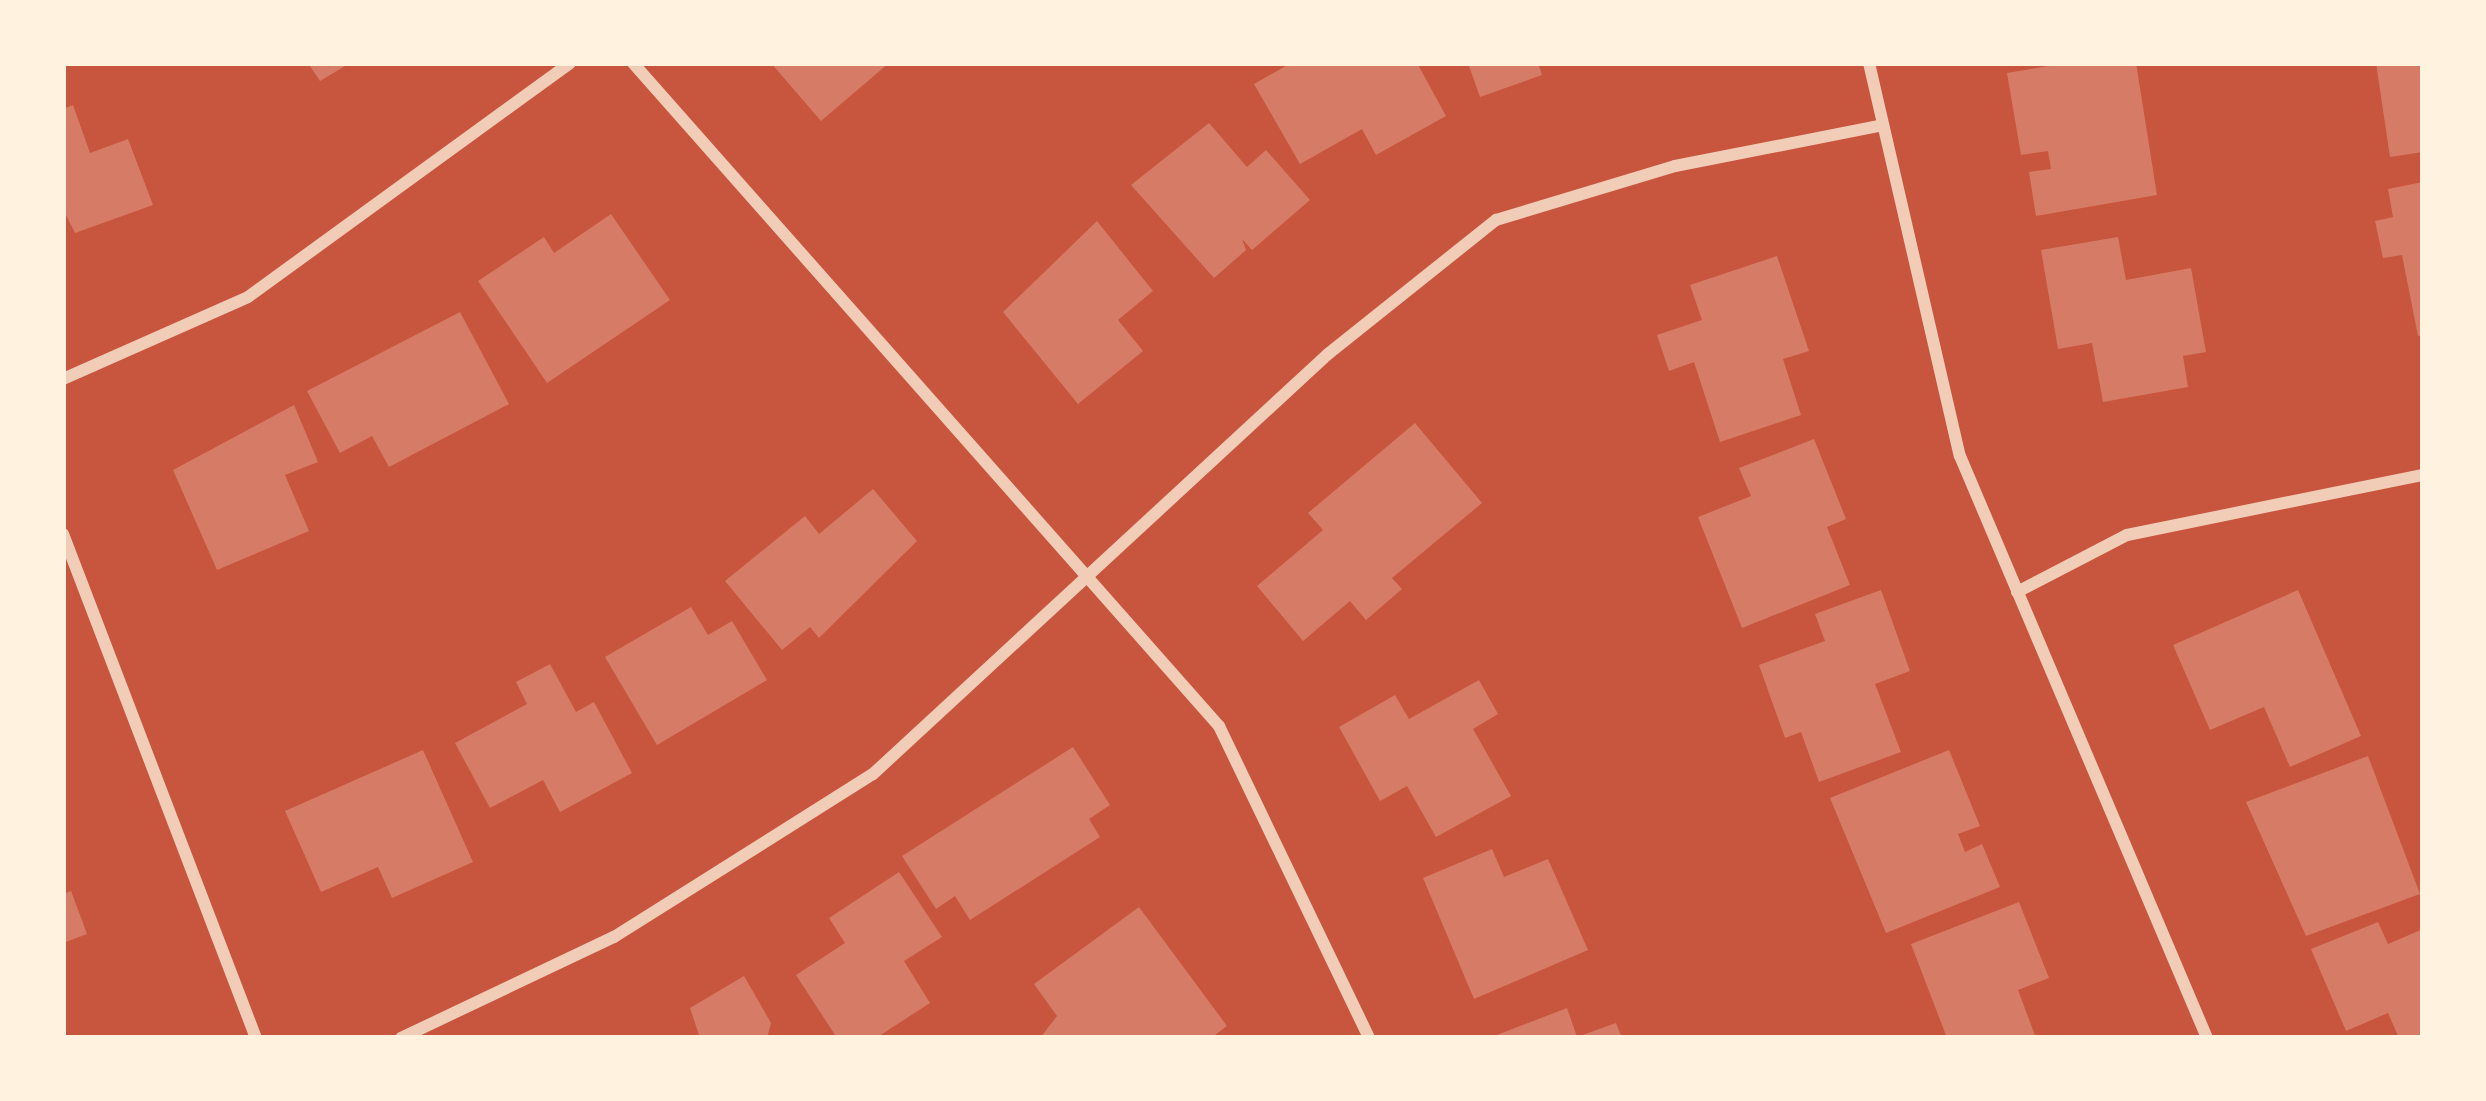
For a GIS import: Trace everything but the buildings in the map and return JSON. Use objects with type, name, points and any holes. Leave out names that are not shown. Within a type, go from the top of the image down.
[{"type":"street","points":[[63,379],[248,297],[570,63]]},
{"type":"street","points":[[633,63],[1090,570],[1219,726],[1369,1038]]},
{"type":"street","points":[[1869,63],[1879,126],[1960,456],[2207,1038]]},
{"type":"street","points":[[401,1038],[614,938],[873,774],[1328,354],[1496,220],[1675,166],[1879,126]]},
{"type":"street","points":[[2018,592],[2127,535],[2423,475]]},
{"type":"street","points":[[63,534],[256,1038]]}]
